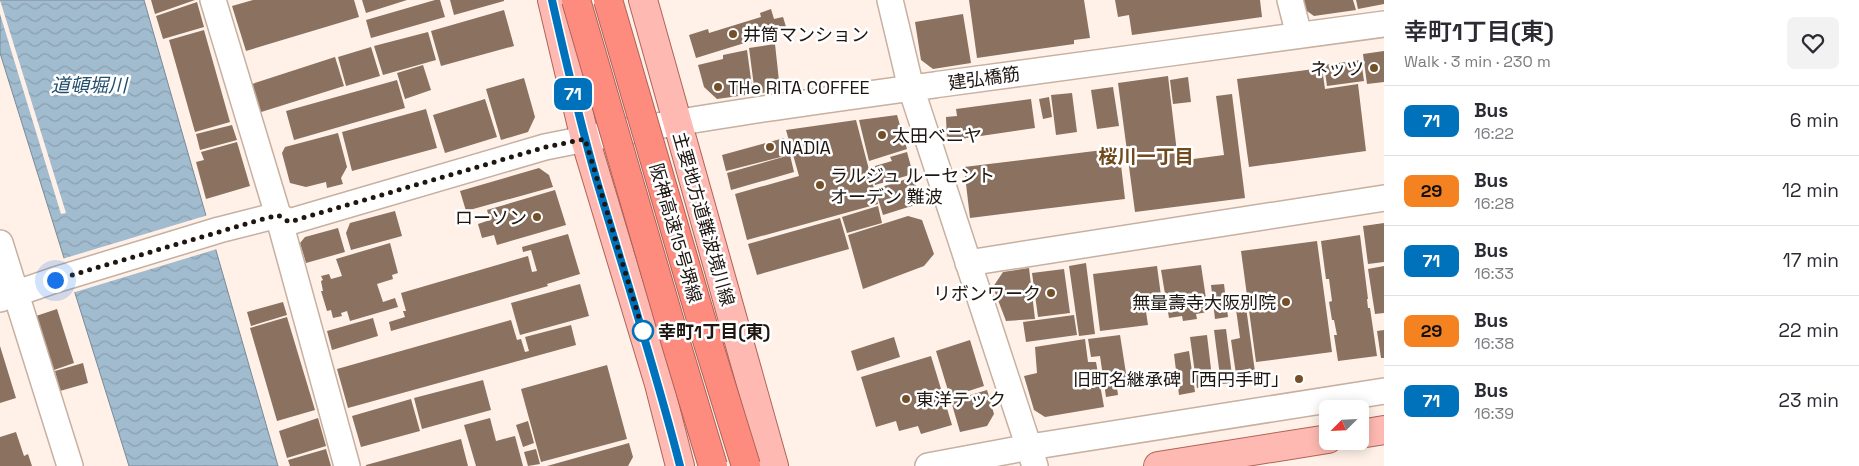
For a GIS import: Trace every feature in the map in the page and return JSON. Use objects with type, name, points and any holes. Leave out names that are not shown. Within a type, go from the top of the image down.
[{"type":"highway","name":"阪神高速15号堺線","points":[[576,0],[713,466]]},
{"type":"highway","name":"阪神高速15号堺線","points":[[608,0],[708,343],[746,466]]},
{"type":"main road","points":[[552,0],[585,139],[659,384],[680,466]]},
{"type":"main road","name":"主要地方道難波境川線","points":[[643,0],[774,466]]},
{"type":"main road","points":[[1369,432],[1384,430]]},
{"type":"main road","points":[[1158,466],[1319,440]]},
{"type":"street","points":[[213,0],[278,215],[347,466]]},
{"type":"street","points":[[890,0],[911,88],[1032,457]]},
{"type":"street","points":[[1290,0],[1299,35]]},
{"type":"street","name":"建弘橋筋","points":[[278,215],[289,222],[546,147],[677,123],[911,88],[1384,24]]},
{"type":"street","points":[[968,263],[1384,198]]},
{"type":"street","points":[[8,296],[219,230],[278,215]]},
{"type":"street","points":[[0,243],[8,296],[70,466]]},
{"type":"street","points":[[928,466],[1032,457],[1384,391]]},
{"type":"water","name":"道頓堀川","points":[[0,0],[144,0],[278,466],[129,466],[0,53]]},
{"type":"pier","points":[[0,0],[66,213],[61,214],[0,14]]},
{"type":"pier","points":[[208,215],[217,249],[72,293],[62,259]]},
{"type":"building","points":[[151,0],[195,0],[155,14]]},
{"type":"building","points":[[253,0],[354,0],[359,17],[246,51],[232,6]]},
{"type":"building","points":[[362,0],[407,0],[366,13]]},
{"type":"building","points":[[440,0],[445,17],[371,38],[366,20]]},
{"type":"building","points":[[450,0],[504,0],[504,1],[454,15]]},
{"type":"building","points":[[969,0],[1084,0],[1090,38],[1074,40],[1074,44],[977,58]]},
{"type":"building","points":[[1115,0],[1260,0],[1262,17],[1132,35],[1129,15],[1118,17]]},
{"type":"building","points":[[1302,0],[1353,0],[1356,10],[1314,16],[1304,9]]},
{"type":"building","points":[[1356,0],[1384,0],[1384,4],[1358,9]]},
{"type":"building","points":[[197,2],[204,27],[163,39],[156,16]]},
{"type":"building","name":"井筒マンション","points":[[771,9],[774,19],[783,17],[787,30],[696,58],[689,35],[708,29],[709,33],[761,17],[760,13]]},
{"type":"building","points":[[504,10],[514,46],[441,66],[431,31]]},
{"type":"building","points":[[963,14],[971,63],[933,69],[921,60],[915,22]]},
{"type":"building","points":[[204,30],[230,122],[195,132],[169,40]]},
{"type":"building","points":[[428,32],[436,60],[383,75],[374,46]]},
{"type":"building","points":[[775,44],[780,90],[755,94],[749,48]]},
{"type":"building","points":[[371,47],[380,76],[346,86],[338,57]]},
{"type":"building","points":[[747,50],[753,94],[717,99],[704,87],[698,65],[723,59],[723,55]]},
{"type":"building","name":"ネッツ","points":[[1384,51],[1384,82],[1367,84],[1363,54]]},
{"type":"building","points":[[335,57],[344,86],[258,113],[249,85]]},
{"type":"building","points":[[1361,60],[1364,81],[1327,86],[1324,65]]},
{"type":"building","points":[[423,65],[431,90],[405,99],[397,73]]},
{"type":"building","points":[[1322,68],[1325,89],[1358,84],[1366,151],[1249,167],[1237,79]]},
{"type":"building","points":[[1168,76],[1178,161],[1224,155],[1216,96],[1232,94],[1245,198],[1135,212],[1118,83]]},
{"type":"building","points":[[1188,77],[1191,102],[1173,104],[1170,80]]},
{"type":"building","points":[[524,78],[535,117],[528,132],[501,140],[486,89]]},
{"type":"building","points":[[397,80],[405,108],[294,140],[286,111]]},
{"type":"building","points":[[1113,87],[1119,126],[1097,129],[1091,90]]},
{"type":"building","points":[[1072,93],[1077,132],[1056,135],[1051,95]]},
{"type":"building","points":[[1049,97],[1052,117],[1043,119],[1039,99]]},
{"type":"building","points":[[485,99],[497,137],[445,153],[433,115]]},
{"type":"building","points":[[1031,99],[1035,128],[947,141],[946,117],[957,116],[956,109]]},
{"type":"building","points":[[426,109],[437,148],[352,171],[342,132]]},
{"type":"building","name":"太田ベニヤ","points":[[897,115],[907,149],[869,161],[859,120]]},
{"type":"building","name":"ラルジュ ルーセント オーデン 難波","points":[[856,120],[878,204],[747,240],[735,194],[799,176],[786,130]]},
{"type":"building","points":[[232,125],[237,140],[200,150],[196,134]]},
{"type":"building","points":[[338,133],[347,167],[341,178],[343,184],[327,188],[326,182],[306,187],[290,183],[282,153],[285,147]]},
{"type":"building","name":"NADIA","points":[[784,138],[789,155],[726,171],[722,155]]},
{"type":"building","points":[[237,142],[250,186],[206,199],[196,162],[204,160],[201,152]]},
{"type":"building","points":[[1119,148],[1125,199],[970,218],[964,167]]},
{"type":"building","points":[[907,152],[913,174],[875,185],[872,174],[877,172],[875,166],[892,161],[890,157]]},
{"type":"building","points":[[790,155],[794,172],[731,190],[727,173]]},
{"type":"building","points":[[539,168],[549,175],[553,187],[466,211],[460,191]]},
{"type":"building","points":[[913,177],[921,203],[883,215],[875,189]]},
{"type":"building","points":[[555,190],[566,225],[497,245],[494,235],[482,238],[478,224],[490,220],[487,210]]},
{"type":"building","points":[[878,206],[882,223],[847,233],[842,217]]},
{"type":"building","points":[[395,211],[402,236],[351,250],[346,233],[350,223]]},
{"type":"building","points":[[908,216],[922,220],[934,254],[924,266],[863,289],[848,235]]},
{"type":"building","points":[[840,218],[849,249],[757,275],[748,244]]},
{"type":"building","points":[[1384,223],[1384,262],[1368,264],[1363,226]]},
{"type":"building","points":[[338,228],[345,252],[306,263],[300,243],[305,237]]},
{"type":"building","points":[[568,234],[580,274],[547,284],[548,286],[391,331],[389,322],[405,317],[403,311],[406,311],[401,293],[528,256],[532,272],[537,271],[531,250],[523,252],[522,247]]},
{"type":"building","points":[[1360,235],[1368,308],[1370,308],[1377,356],[1338,361],[1334,335],[1337,335],[1334,320],[1332,320],[1329,302],[1332,301],[1329,279],[1326,279],[1321,241]]},
{"type":"building","name":"無量壽寺大阪別院","points":[[1317,241],[1332,352],[1256,362],[1241,251]]},
{"type":"building","points":[[390,243],[398,273],[392,275],[393,279],[377,284],[383,302],[395,298],[398,307],[350,321],[347,311],[341,313],[342,316],[333,318],[331,310],[327,311],[321,291],[323,291],[321,281],[323,280],[321,276],[329,274],[331,279],[342,276],[336,259]]},
{"type":"building","points":[[1086,263],[1095,334],[1079,336],[1069,266]]},
{"type":"building","points":[[1201,265],[1208,312],[1196,314],[1197,319],[1183,321],[1182,316],[1169,318],[1161,270]]},
{"type":"building","points":[[1157,266],[1162,303],[1145,305],[1148,325],[1100,331],[1093,274]]},
{"type":"building","points":[[1384,266],[1384,313],[1375,314],[1368,269]]},
{"type":"building","points":[[1029,268],[1035,319],[1006,321],[993,287],[1003,272]]},
{"type":"building","name":"リボンワーク","points":[[1064,269],[1070,313],[1038,317],[1032,273]]},
{"type":"building","points":[[580,284],[589,316],[520,335],[511,303]]},
{"type":"building","points":[[1224,284],[1228,317],[1215,319],[1211,285]]},
{"type":"building","points":[[1245,300],[1256,379],[1237,381],[1231,340],[1240,338],[1235,302]]},
{"type":"building","points":[[283,302],[287,315],[251,326],[247,312]]},
{"type":"building","points":[[57,309],[74,363],[54,370],[36,316]]},
{"type":"building","points":[[1074,315],[1077,335],[1026,342],[1023,322]]},
{"type":"building","points":[[287,317],[315,410],[277,421],[250,328]]},
{"type":"building","points":[[373,318],[378,336],[332,350],[327,331]]},
{"type":"building","points":[[511,320],[517,340],[521,339],[525,352],[529,351],[525,337],[571,325],[576,345],[348,408],[337,369]]},
{"type":"building","points":[[1226,329],[1233,383],[1221,384],[1214,330]]},
{"type":"building","points":[[1384,330],[1384,358],[1381,358],[1377,331]]},
{"type":"building","points":[[1120,335],[1128,386],[1117,388],[1118,395],[1106,397],[1100,356],[1091,357],[1088,339]]},
{"type":"building","points":[[1207,335],[1213,386],[1197,388],[1190,337]]},
{"type":"building","points":[[894,337],[900,357],[857,371],[851,351]]},
{"type":"building","points":[[1085,339],[1088,362],[1096,362],[1104,407],[1045,417],[1034,410],[1024,376],[1037,373],[1035,347]]},
{"type":"building","points":[[970,340],[984,386],[950,397],[936,351]]},
{"type":"building","points":[[0,346],[16,398],[0,403]]},
{"type":"building","points":[[1189,351],[1195,392],[1179,395],[1174,354]]},
{"type":"building","name":"東洋テック","points":[[931,356],[952,425],[921,434],[918,426],[899,431],[896,421],[876,427],[861,377]]},
{"type":"building","points":[[83,363],[88,383],[60,391],[55,371]]},
{"type":"building","points":[[607,365],[627,439],[541,462],[521,389]]},
{"type":"building","points":[[483,380],[491,410],[422,429],[414,398]]},
{"type":"building","points":[[987,390],[994,414],[987,426],[960,432],[951,401]]},
{"type":"building","points":[[411,399],[420,431],[361,447],[352,416]]},
{"type":"building","points":[[318,418],[326,446],[287,458],[279,431]]},
{"type":"building","points":[[490,418],[496,441],[515,436],[523,466],[476,466],[464,425]]},
{"type":"building","points":[[528,421],[534,443],[523,447],[516,425]]},
{"type":"building","points":[[16,432],[24,456],[28,454],[32,466],[0,466],[0,437]]},
{"type":"building","points":[[461,439],[468,466],[366,466],[366,465]]},
{"type":"building","points":[[629,443],[633,457],[628,466],[547,466]]},
{"type":"building","points":[[326,449],[331,466],[290,466],[288,460]]},
{"type":"building","points":[[536,449],[540,464],[528,466],[524,452]]},
{"type":"bus line","name":"71","points":[[552,0],[572,91],[598,185],[659,384],[680,466]]},
{"type":"place","name":"井筒マンション","points":[[733,34]]},
{"type":"place","name":"ネッツ","points":[[1374,68]]},
{"type":"place","name":"THe RITA COFFEE","points":[[718,87]]},
{"type":"place","name":"太田ベニヤ","points":[[882,135]]},
{"type":"place","name":"NADIA","points":[[770,147]]},
{"type":"place","name":"ラルジュ ルーセント オーデン 難波","points":[[820,185]]},
{"type":"place","name":"ローソン","points":[[537,217]]},
{"type":"place","name":"リボンワーク","points":[[1051,293]]},
{"type":"place","name":"無量壽寺大阪別院","points":[[1286,302]]},
{"type":"place","name":"幸町1丁目(東)","points":[[643,331]]},
{"type":"place","name":"旧町名継承碑「西円手町」","points":[[1299,379]]},
{"type":"place","name":"東洋テック","points":[[906,399]]},
{"type":"district","name":"桜川一丁目","points":[[1146,156]]},
{"type":"route","points":[[55,280],[219,230],[278,215],[289,222],[546,147],[585,139],[643,331]]}]
